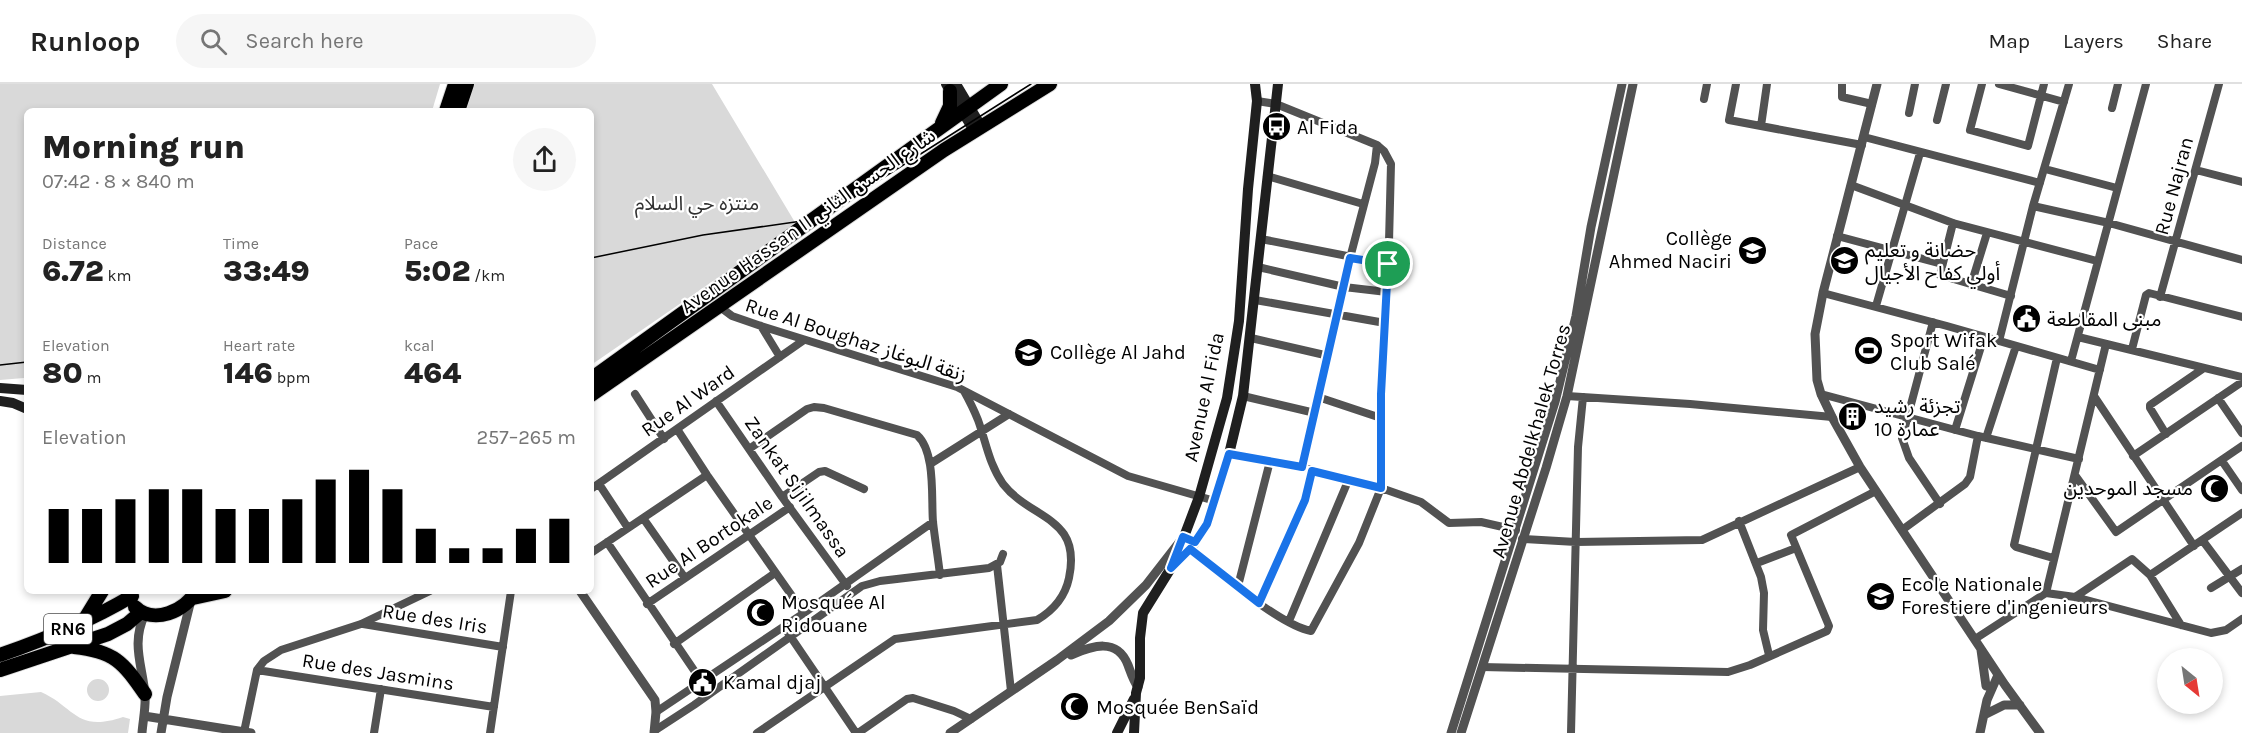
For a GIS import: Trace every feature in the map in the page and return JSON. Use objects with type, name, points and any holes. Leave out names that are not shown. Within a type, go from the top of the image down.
[{"type":"highway","points":[[447,108],[455,84]]},
{"type":"highway","points":[[459,108],[467,84]]},
{"type":"highway","name":"Avenue Hassan II شارع الحسن الثاني","points":[[594,377],[817,214],[876,175],[1001,84]]},
{"type":"highway","name":"Avenue Hassan II شارع الحسن الثاني","points":[[594,393],[978,129],[1050,84]]},
{"type":"highway","points":[[939,127],[950,106],[950,86]]},
{"type":"highway","points":[[83,623],[100,594]]},
{"type":"highway","name":"RN6","points":[[0,654],[83,623],[131,594]]},
{"type":"highway","name":"RN6","points":[[133,594],[136,608],[143,613],[156,616],[183,606],[193,596]]},
{"type":"highway","name":"RN6","points":[[0,670],[119,629],[143,613]]},
{"type":"highway","points":[[69,647],[109,654],[125,666],[145,694]]},
{"type":"main road","name":"Avenue Al Fida","points":[[1183,537],[1199,496],[1219,430],[1235,353],[1257,101],[1255,84]]},
{"type":"main road","name":"Avenue Al Fida","points":[[1171,568],[1192,546],[1207,524],[1229,454],[1243,396],[1278,84]]},
{"type":"main road","points":[[950,86],[978,129]]},
{"type":"main road","points":[[1248,189],[1266,190]]},
{"type":"main road","points":[[0,388],[24,392]]},
{"type":"main road","points":[[0,401],[24,407]]},
{"type":"main road","points":[[1134,733],[1143,613],[1171,568],[1183,537],[1192,546]]},
{"type":"main road","points":[[1117,733],[1137,690]]},
{"type":"street","name":"Avenue Abdelkhalek Torres","points":[[1451,733],[1544,443],[1565,362],[1622,84]]},
{"type":"street","name":"Avenue Abdelkhalek Torres","points":[[1461,733],[1567,396],[1633,84]]},
{"type":"street","points":[[1704,99],[1707,84]]},
{"type":"street","points":[[1736,84],[1729,120],[1863,141],[2040,183]]},
{"type":"street","points":[[1761,126],[1767,84]]},
{"type":"street","points":[[1842,84],[1842,97],[1872,104]]},
{"type":"street","points":[[1877,84],[1837,236],[1815,334],[1815,356],[1821,394],[1860,467],[1998,675],[2040,733]]},
{"type":"street","points":[[1909,113],[1915,84]]},
{"type":"street","points":[[1937,120],[1946,84]]},
{"type":"street","points":[[1982,84],[1970,130],[2028,146],[2044,84]]},
{"type":"street","points":[[2000,84],[2064,102]]},
{"type":"street","points":[[1999,341],[2033,206],[2069,84]]},
{"type":"street","points":[[2112,108],[2118,84]]},
{"type":"street","points":[[2071,362],[2146,84]]},
{"type":"street","name":"Rue Najran","points":[[2160,297],[2219,84]]},
{"type":"street","points":[[1192,546],[1259,603],[1311,632],[1359,543],[1381,488],[1380,418],[1391,164],[1384,152],[1377,146],[1276,104],[1257,101]]},
{"type":"street","points":[[1302,467],[1350,258],[1375,163],[1377,146]]},
{"type":"street","points":[[1876,306],[1920,153]]},
{"type":"street","points":[[2045,169],[2117,188]]},
{"type":"street","points":[[2196,170],[2242,182]]},
{"type":"street","points":[[1267,176],[1363,204]]},
{"type":"street","points":[[1851,185],[1953,223],[2097,261]]},
{"type":"street","points":[[2033,206],[2109,223],[2242,260]]},
{"type":"street","points":[[1953,223],[1940,274],[2011,296]]},
{"type":"street","points":[[1971,285],[1987,233]]},
{"type":"street","points":[[1837,236],[1942,264]]},
{"type":"street","points":[[1261,239],[1388,264]]},
{"type":"street","points":[[1258,267],[1344,286],[1387,292]]},
{"type":"street","points":[[1823,293],[2100,370]]},
{"type":"street","points":[[2132,350],[2146,295],[2149,293],[2242,317]]},
{"type":"street","points":[[1255,300],[1385,323]]},
{"type":"street","name":"Rue Al Boughaz زنقة البوغاز","points":[[720,307],[732,316],[761,326],[964,391],[1134,478],[1215,501]]},
{"type":"street","points":[[1933,322],[1902,438],[1909,458],[1940,504]]},
{"type":"street","points":[[761,326],[780,357]]},
{"type":"street","points":[[1955,430],[1984,337]]},
{"type":"street","points":[[2078,337],[2242,377]]},
{"type":"street","points":[[1251,338],[1329,356]]},
{"type":"street","name":"Rue Al Ward","points":[[594,487],[804,340]]},
{"type":"street","points":[[1977,643],[2046,593],[2106,344]]},
{"type":"street","points":[[1986,438],[2016,346]]},
{"type":"street","points":[[2053,558],[2014,546],[2057,357]]},
{"type":"street","points":[[2166,434],[2150,405],[2204,368]]},
{"type":"street","points":[[2133,456],[2242,382]]},
{"type":"street","points":[[757,733],[895,639],[1037,620],[1052,610],[1067,588],[1071,567],[1070,546],[1063,530],[1012,494],[1004,485],[986,452],[977,419],[964,391]]},
{"type":"street","points":[[635,394],[664,438]]},
{"type":"street","points":[[1821,394],[1978,436],[2079,459]]},
{"type":"street","points":[[1243,396],[1315,413]]},
{"type":"street","points":[[1567,396],[1832,417]]},
{"type":"street","points":[[2094,396],[2194,546]]},
{"type":"street","points":[[1318,397],[1380,418]]},
{"type":"street","points":[[1571,733],[1578,436],[1583,397]]},
{"type":"street","points":[[2218,398],[2242,433]]},
{"type":"street","name":"Zankat Sijilmassa","points":[[716,401],[782,497],[852,592]]},
{"type":"street","points":[[749,449],[807,409],[817,407],[913,434],[922,441],[930,464],[933,522],[940,574]]},
{"type":"street","points":[[930,464],[981,434],[1009,414]]},
{"type":"street","points":[[677,429],[804,613]]},
{"type":"street","points":[[1902,530],[1955,494],[1970,477],[1978,436]]},
{"type":"street","points":[[2074,475],[2117,531],[2242,446]]},
{"type":"street","points":[[1229,454],[1302,467],[1381,488],[1421,502],[1449,523],[1481,522],[1516,530]]},
{"type":"street","points":[[1238,586],[1270,461]]},
{"type":"street","points":[[2222,461],[2242,490]]},
{"type":"street","points":[[1522,539],[1576,542],[1702,540],[1860,467]]},
{"type":"street","name":"Rue Al Bortokale","points":[[782,497],[819,472],[825,471],[864,489]]},
{"type":"street","points":[[1259,603],[1305,500],[1312,471]]},
{"type":"street","points":[[594,551],[707,475]]},
{"type":"street","points":[[1289,621],[1348,481]]},
{"type":"street","points":[[598,484],[628,528]]},
{"type":"street","points":[[1482,667],[1728,672],[1750,665],[1827,631],[1829,628],[1791,536],[1876,491]]},
{"type":"street","name":"Rue Al Bortokale","points":[[647,604],[790,507]]},
{"type":"street","points":[[2150,575],[2242,513]]},
{"type":"street","points":[[643,518],[684,578]]},
{"type":"street","points":[[1739,521],[1762,585],[1763,630],[1769,655]]},
{"type":"street","points":[[657,712],[784,627],[933,522]]},
{"type":"street","name":"Avenue Al Fida","points":[[1057,660],[1109,621],[1132,600],[1183,537]]},
{"type":"street","points":[[2203,541],[2242,593]]},
{"type":"street","points":[[607,542],[674,644],[702,682]]},
{"type":"street","points":[[1756,563],[1796,548]]},
{"type":"street","points":[[654,732],[862,586],[880,581],[971,572],[997,565],[1002,560],[1003,554]]},
{"type":"street","points":[[2075,597],[2132,559],[2150,575],[2181,625]]},
{"type":"street","points":[[997,565],[1011,691]]},
{"type":"street","points":[[2211,588],[2242,569]]},
{"type":"street","points":[[674,644],[775,573]]},
{"type":"street","points":[[2046,593],[2075,597],[2211,633],[2221,632],[2242,619]]},
{"type":"street","points":[[144,716],[248,733],[257,670],[264,660],[281,650],[361,624],[424,594]]},
{"type":"street","points":[[490,733],[511,594]]},
{"type":"street","points":[[582,594],[655,700],[657,712],[654,732]]},
{"type":"street","points":[[161,733],[162,720],[193,596]]},
{"type":"street","points":[[142,733],[145,694],[136,638],[143,613]]},
{"type":"street","name":"Rue des Iris","points":[[361,624],[503,647]]},
{"type":"street","points":[[784,627],[823,687],[857,733],[907,699],[913,698],[936,704],[971,719]]},
{"type":"street","points":[[1977,643],[1987,700]]},
{"type":"street","points":[[950,733],[1057,660],[1093,646],[1109,646],[1122,654],[1137,690]]},
{"type":"street","points":[[1986,686],[1991,664]]},
{"type":"street","name":"Rue des Jasmins","points":[[257,670],[494,707]]},
{"type":"street","points":[[1980,733],[1987,700],[1998,675]]},
{"type":"street","points":[[374,733],[381,689]]},
{"type":"street","points":[[1984,715],[2004,705],[2020,705]]},
{"type":"green space","points":[[0,84],[440,84],[433,108],[24,108],[24,378],[0,380]]},
{"type":"green space","name":"منتزه حي السلام","points":[[464,84],[712,84],[796,224],[594,363],[594,108],[457,108]]},
{"type":"green space","points":[[98,679],[106,682],[109,690],[106,698],[98,701],[90,698],[87,690],[90,682]]},
{"type":"green space","points":[[41,692],[85,720],[95,722],[123,717],[130,719],[128,733],[0,733],[0,696]]},
{"type":"tram line","points":[[594,257],[703,235],[802,221],[848,200],[1031,84]]},
{"type":"tram line","points":[[0,365],[24,362]]},
{"type":"place","name":"Al Fida","points":[[1276,127]]},
{"type":"place","name":"Collège Ahmed Naciri","points":[[1753,250]]},
{"type":"place","name":"حضانة و تعليم أولي كفاح الأجيال","points":[[1844,261]]},
{"type":"place","name":"مبنى المقاطعة","points":[[2026,319]]},
{"type":"place","name":"Sport Wifak Club Salé","points":[[1869,351]]},
{"type":"place","name":"Collège Al Jahd","points":[[1029,352]]},
{"type":"place","name":"تجزئة رشيد عمارة 10","points":[[1853,417]]},
{"type":"place","name":"مسجد الموحدين","points":[[2214,488]]},
{"type":"place","name":"Ecole Nationale Forestiere d'ingenieurs","points":[[1880,596]]},
{"type":"place","name":"Mosquée Al Ridouane","points":[[760,613]]},
{"type":"place","name":"Kamal djaj","points":[[702,682]]},
{"type":"place","name":"Mosquée BenSaïd","points":[[1075,707]]},
{"type":"route","points":[[1350,258],[1388,264],[1381,394],[1381,488],[1312,471],[1305,500],[1293,531],[1259,603],[1190,549],[1171,568],[1183,537],[1195,542],[1207,524],[1229,454],[1302,467],[1350,258]]}]
